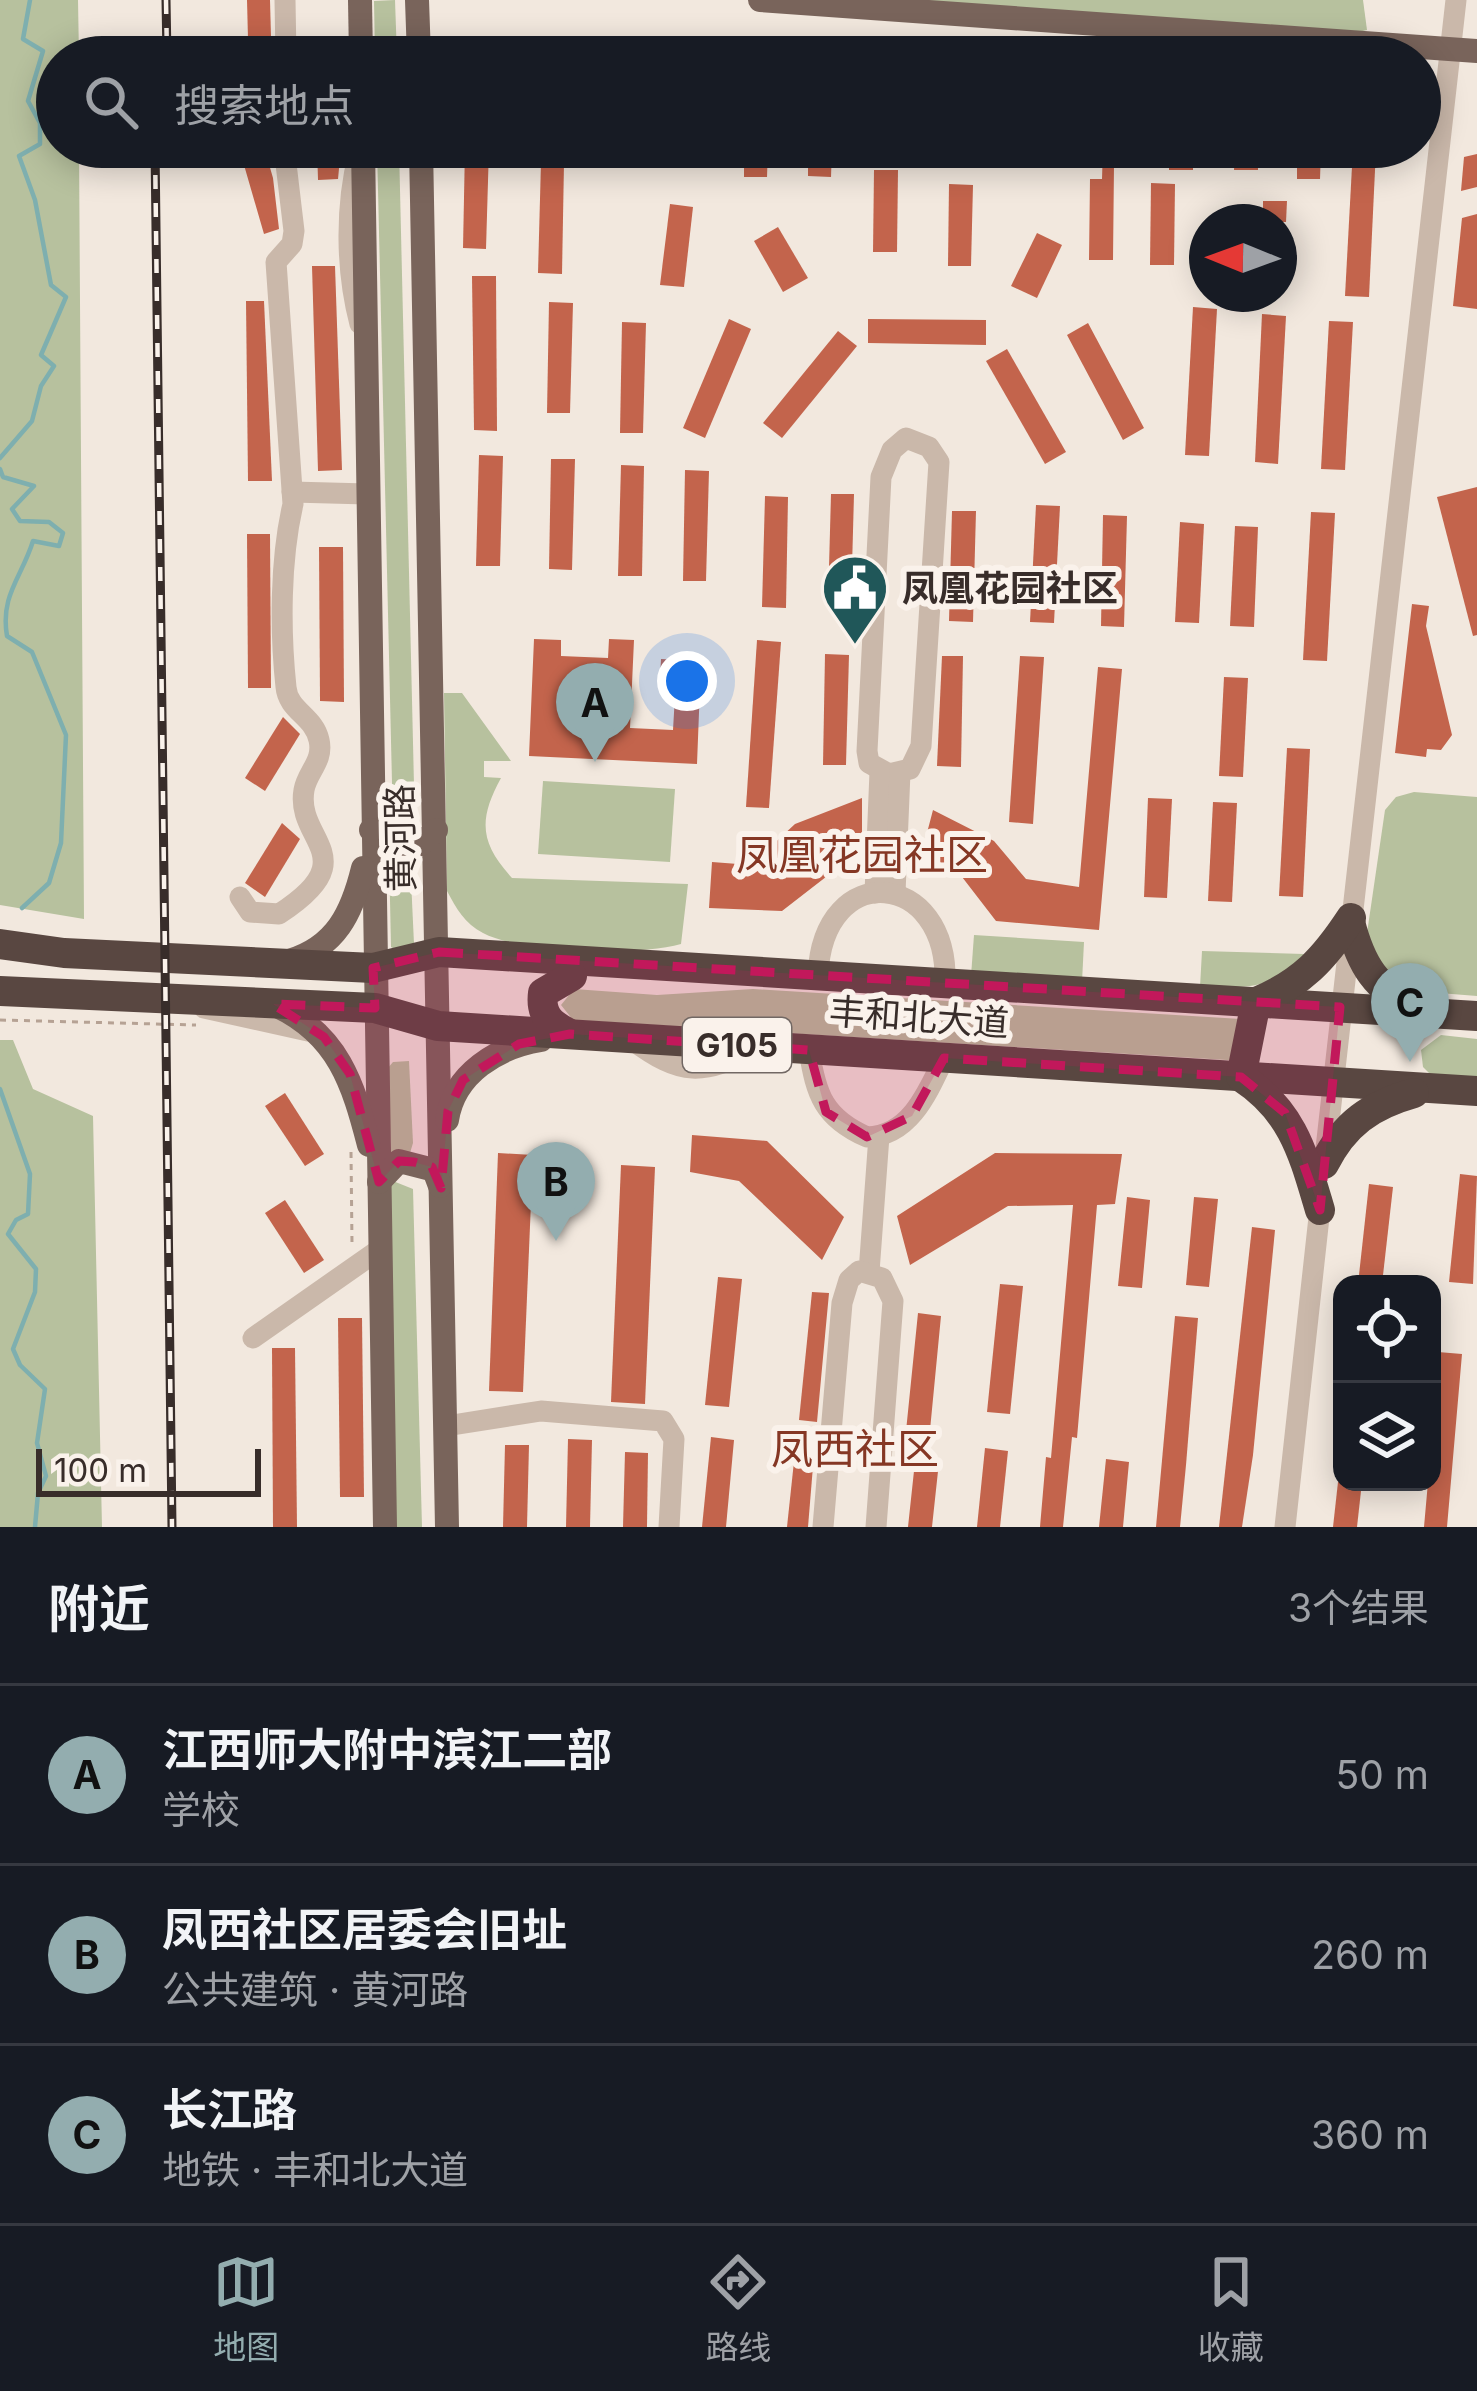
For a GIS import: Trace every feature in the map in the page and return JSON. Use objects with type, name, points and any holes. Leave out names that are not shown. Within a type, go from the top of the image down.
[{"type":"highway","points":[[1319,1210],[1300,1139],[1285,1113],[1241,1077],[1256,1002],[1291,988],[1313,970],[1351,920]]},
{"type":"highway","points":[[1351,920],[1365,967],[1379,985],[1404,1001],[1462,1015]]},
{"type":"highway","name":"丰和北大道","points":[[0,944],[64,953],[373,968],[439,959],[754,971],[1256,1002],[1340,1016],[1462,1015]]},
{"type":"highway","points":[[439,959],[657,982],[754,971]]},
{"type":"highway","points":[[570,1034],[553,1024],[542,1006],[543,993],[572,976]]},
{"type":"highway","name":"丰和北大道","points":[[0,996],[375,1008],[438,1026],[1477,1091]]},
{"type":"highway","points":[[1340,1016],[1477,1033]]},
{"type":"highway","points":[[1324,1164],[1339,1134],[1356,1120],[1385,1101],[1432,1088]]},
{"type":"main road","points":[[360,0],[361,36]]},
{"type":"main road","points":[[417,0],[418,36]]},
{"type":"main road","points":[[760,0],[1268,36]]},
{"type":"main road","name":"黄河路","points":[[362,168],[385,1527]]},
{"type":"main road","name":"黄河路","points":[[421,168],[447,1527]]},
{"type":"main road","points":[[279,964],[307,956],[339,931],[356,898],[371,830],[396,849],[421,844],[436,830]]},
{"type":"main road","points":[[273,1004],[302,1018],[324,1037],[350,1074],[379,1182],[399,1162],[414,1162],[434,1170],[441,1188]]},
{"type":"main road","points":[[441,1188],[448,1111],[463,1080],[519,1044],[570,1034]]},
{"type":"street","points":[[285,0],[286,36]]},
{"type":"street","points":[[1286,1527],[1351,920],[1465,50],[1456,0]]},
{"type":"street","points":[[240,897],[250,912],[279,914],[306,894],[323,868],[323,846],[304,800],[304,786],[319,758],[320,741],[312,722],[292,706],[286,692],[286,536],[293,498],[276,262],[292,244],[294,231],[286,168]]},
{"type":"street","points":[[906,438],[929,447],[940,462],[921,746],[919,758],[890,772],[869,763],[867,751],[881,477],[892,450],[906,438]]},
{"type":"street","points":[[293,498],[367,500]]},
{"type":"street","points":[[885,893],[890,772]]},
{"type":"street","points":[[818,975],[823,937],[836,910],[885,893],[913,900],[941,935],[945,983]]},
{"type":"street","points":[[0,996],[194,1005],[324,1037]]},
{"type":"street","points":[[809,1050],[816,1090],[826,1112],[873,1137]]},
{"type":"street","points":[[873,1137],[912,1116],[944,1058]]},
{"type":"street","points":[[864,1272],[873,1137]]},
{"type":"street","points":[[254,1338],[380,1249]]},
{"type":"street","points":[[823,1527],[842,1303],[849,1280],[864,1272],[882,1278],[893,1301],[876,1527]]},
{"type":"street","points":[[446,1426],[541,1411],[662,1420],[674,1439],[669,1527]]},
{"type":"path","points":[[0,1019],[211,1026]]},
{"type":"path","points":[[350,1270],[351,1148]]},
{"type":"highlighted area","points":[[439,952],[1340,1007],[1320,1210],[1285,1113],[1241,1077],[944,1058],[912,1116],[867,1137],[826,1112],[809,1050],[570,1034],[519,1044],[463,1080],[448,1111],[441,1188],[432,1167],[414,1162],[399,1161],[379,1182],[350,1074],[324,1037],[273,1004],[375,1008],[373,968]]},
{"type":"green space","points":[[0,0],[78,0],[79,36],[36,36],[36,168],[79,168],[84,919],[0,905]]},
{"type":"green space","points":[[395,0],[396,36],[375,36],[374,1]]},
{"type":"green space","points":[[839,0],[1363,0],[1367,30],[1349,34]]},
{"type":"green space","points":[[377,168],[399,168],[415,828],[411,835],[399,835],[393,825]]},
{"type":"green space","points":[[444,693],[462,693],[511,761],[484,761],[484,777],[501,778],[489,806],[486,831],[494,854],[512,878],[688,884],[681,944],[638,950],[552,949],[501,940],[466,920],[447,891]]},
{"type":"green space","points":[[543,781],[675,789],[670,862],[538,854]]},
{"type":"green space","points":[[1414,792],[1477,797],[1477,996],[1414,991],[1382,967],[1366,940],[1385,810],[1396,797]]},
{"type":"green space","points":[[389,854],[410,858],[414,944],[398,951],[391,947]]},
{"type":"green space","points":[[974,935],[1084,942],[1082,982],[971,976]]},
{"type":"green space","points":[[1202,951],[1304,954],[1282,975],[1258,985],[1200,987]]},
{"type":"green space","points":[[574,989],[657,995],[753,989],[1241,1019],[1243,1061],[573,1020],[561,1005]]},
{"type":"green space","points":[[1441,1035],[1477,1039],[1477,1081],[1434,1078],[1423,1067],[1421,1050]]},
{"type":"green space","points":[[0,1040],[13,1040],[33,1089],[93,1116],[102,1527],[0,1527]]},
{"type":"green space","points":[[409,1061],[413,1143],[410,1153],[391,1153],[387,1069],[393,1062]]},
{"type":"green space","points":[[393,1181],[413,1189],[422,1527],[395,1527],[386,1188]]},
{"type":"building","points":[[247,0],[270,0],[271,36],[248,36]]},
{"type":"building","points":[[1477,154],[1477,187],[1461,191],[1464,157]]},
{"type":"building","points":[[245,168],[270,168],[273,178],[279,229],[264,234]]},
{"type":"building","points":[[318,168],[339,168],[338,179],[318,180]]},
{"type":"building","points":[[465,168],[488,168],[486,249],[463,248]]},
{"type":"building","points":[[541,168],[564,168],[562,274],[538,273]]},
{"type":"building","points":[[744,168],[767,168],[767,177],[744,177]]},
{"type":"building","points":[[808,168],[831,168],[831,177],[808,176]]},
{"type":"building","points":[[1102,168],[1114,168],[1113,260],[1089,260],[1090,179],[1102,179]]},
{"type":"building","points":[[1297,168],[1320,168],[1320,179],[1297,179]]},
{"type":"building","points":[[1352,168],[1375,168],[1369,297],[1345,296]]},
{"type":"building","points":[[874,170],[898,170],[897,252],[873,252]]},
{"type":"building","points":[[1151,183],[1175,184],[1174,265],[1150,265]]},
{"type":"building","points":[[949,184],[973,185],[971,266],[948,266]]},
{"type":"building","points":[[670,204],[693,207],[684,287],[660,285]]},
{"type":"building","points":[[1477,214],[1477,309],[1453,306],[1462,218]]},
{"type":"building","points":[[778,227],[808,278],[783,292],[754,241]]},
{"type":"building","points":[[1037,233],[1062,245],[1037,298],[1011,286]]},
{"type":"building","points":[[312,266],[335,266],[342,470],[318,471]]},
{"type":"building","points":[[472,276],[496,276],[497,431],[474,430]]},
{"type":"building","points":[[246,301],[264,301],[272,481],[248,481]]},
{"type":"building","points":[[549,302],[573,303],[570,413],[547,413]]},
{"type":"building","points":[[1193,312],[1217,312],[1209,456],[1185,455]]},
{"type":"building","points":[[1262,314],[1286,316],[1278,464],[1255,462]]},
{"type":"building","points":[[729,319],[751,329],[705,438],[683,428]]},
{"type":"building","points":[[868,319],[986,320],[986,345],[868,343]]},
{"type":"building","points":[[1329,321],[1353,322],[1345,470],[1321,469]]},
{"type":"building","points":[[622,322],[646,323],[643,433],[620,433]]},
{"type":"building","points":[[1088,323],[1144,428],[1123,440],[1067,335]]},
{"type":"building","points":[[838,331],[857,346],[782,438],[763,423]]},
{"type":"building","points":[[1007,349],[1066,452],[1045,464],[986,361]]},
{"type":"building","points":[[479,455],[503,456],[500,566],[476,566]]},
{"type":"building","points":[[551,459],[575,459],[572,570],[549,569]]},
{"type":"building","points":[[621,465],[644,466],[642,576],[618,576]]},
{"type":"building","points":[[685,470],[709,471],[706,581],[683,581]]},
{"type":"building","points":[[1477,487],[1477,635],[1473,636],[1437,497]]},
{"type":"building","points":[[831,494],[854,494],[851,605],[828,604]]},
{"type":"building","points":[[765,496],[788,497],[786,608],[762,607]]},
{"type":"building","points":[[1036,505],[1060,506],[1054,623],[1030,622]]},
{"type":"building","points":[[952,511],[976,511],[973,622],[949,621]]},
{"type":"building","points":[[1311,512],[1335,513],[1327,661],[1303,660]]},
{"type":"building","points":[[1103,515],[1127,516],[1124,627],[1101,626]]},
{"type":"building","points":[[1180,522],[1204,524],[1199,623],[1175,622]]},
{"type":"building","points":[[1235,526],[1258,527],[1254,627],[1230,626]]},
{"type":"building","points":[[247,534],[270,534],[271,688],[248,688]]},
{"type":"building","points":[[319,547],[343,547],[344,702],[320,701]]},
{"type":"building","points":[[1412,604],[1429,606],[1426,626],[1452,735],[1441,750],[1427,749],[1426,757],[1395,753]]},
{"type":"building","points":[[534,639],[561,640],[561,656],[608,658],[609,639],[634,640],[630,728],[673,730],[676,678],[660,678],[661,659],[701,661],[697,764],[529,756]]},
{"type":"building","points":[[757,640],[781,642],[769,808],[746,807]]},
{"type":"building","points":[[825,654],[849,655],[846,765],[823,765]]},
{"type":"building","points":[[942,656],[963,656],[961,767],[937,766]]},
{"type":"building","points":[[1020,656],[1044,657],[1033,824],[1009,822]]},
{"type":"building","points":[[1098,667],[1122,669],[1099,930],[996,921],[959,873],[922,852],[933,810],[994,841],[1026,879],[1079,887]]},
{"type":"building","points":[[1224,677],[1248,678],[1243,777],[1219,776]]},
{"type":"building","points":[[283,717],[300,734],[265,791],[245,778]]},
{"type":"building","points":[[1287,748],[1310,749],[1303,897],[1279,896]]},
{"type":"building","points":[[862,798],[862,849],[782,911],[709,908],[712,862],[751,865],[795,824]]},
{"type":"building","points":[[1148,798],[1172,799],[1167,898],[1144,897]]},
{"type":"building","points":[[1213,802],[1237,803],[1232,902],[1208,901]]},
{"type":"building","points":[[282,823],[300,839],[265,897],[245,883]]},
{"type":"building","points":[[285,1093],[324,1154],[305,1166],[265,1106]]},
{"type":"building","points":[[692,1135],[767,1141],[844,1217],[822,1260],[739,1181],[690,1172]]},
{"type":"building","points":[[498,1153],[533,1155],[523,1392],[489,1391]]},
{"type":"building","points":[[995,1153],[1122,1154],[1115,1204],[1097,1205],[1077,1438],[1072,1437],[1063,1527],[1040,1527],[1046,1457],[1051,1458],[1073,1205],[1008,1206],[910,1265],[897,1216]]},
{"type":"building","points":[[621,1165],[655,1167],[645,1404],[611,1402]]},
{"type":"building","points":[[1460,1174],[1477,1176],[1473,1284],[1449,1282]]},
{"type":"building","points":[[1369,1184],[1393,1187],[1383,1275],[1359,1275]]},
{"type":"building","points":[[1127,1197],[1150,1200],[1142,1288],[1118,1286]]},
{"type":"building","points":[[1194,1197],[1218,1199],[1209,1287],[1186,1285]]},
{"type":"building","points":[[285,1200],[324,1260],[304,1273],[265,1213]]},
{"type":"building","points":[[1252,1227],[1275,1230],[1253,1455],[1242,1527],[1219,1527]]},
{"type":"building","points":[[718,1277],[742,1279],[729,1407],[705,1405]]},
{"type":"building","points":[[1000,1284],[1023,1286],[1010,1414],[987,1412]]},
{"type":"building","points":[[812,1292],[829,1293],[817,1422],[799,1420]]},
{"type":"building","points":[[918,1313],[941,1316],[927,1461],[939,1462],[932,1527],[908,1527],[917,1443],[905,1441]]},
{"type":"building","points":[[1175,1316],[1198,1318],[1186,1465],[1180,1527],[1156,1527]]},
{"type":"building","points":[[338,1318],[362,1318],[364,1497],[340,1497]]},
{"type":"building","points":[[272,1348],[295,1348],[297,1527],[273,1527]]},
{"type":"building","points":[[1441,1352],[1462,1354],[1447,1527],[1424,1527],[1427,1491],[1441,1491]]},
{"type":"building","points":[[711,1437],[734,1440],[726,1527],[702,1527]]},
{"type":"building","points":[[568,1439],[592,1440],[590,1527],[566,1527]]},
{"type":"building","points":[[505,1445],[529,1445],[527,1527],[503,1527]]},
{"type":"building","points":[[985,1448],[1008,1451],[1000,1527],[977,1527]]},
{"type":"building","points":[[625,1452],[648,1453],[647,1527],[623,1527]]},
{"type":"building","points":[[795,1452],[814,1454],[808,1527],[787,1527]]},
{"type":"building","points":[[1106,1459],[1129,1462],[1123,1527],[1099,1527]]},
{"type":"building","points":[[1337,1491],[1361,1491],[1357,1527],[1333,1527]]},
{"type":"waterway","points":[[30,0],[23,39],[36,47]]},
{"type":"waterway","points":[[36,74],[28,101],[36,116]]},
{"type":"waterway","points":[[0,458],[32,421],[41,386],[54,366],[41,355],[66,297],[51,285],[35,200],[19,156],[36,146]]},
{"type":"waterway","points":[[0,469],[3,477],[34,486],[12,509],[20,521],[49,522],[63,533],[59,546],[33,541],[7,609],[7,636],[32,652],[66,735],[61,843],[49,883],[22,908]]},
{"type":"waterway","points":[[0,1089],[30,1174],[28,1214],[16,1220],[8,1234],[36,1269],[35,1292],[13,1349],[20,1365],[45,1389],[37,1443],[46,1476],[38,1493],[35,1527]]},
{"type":"railway","points":[[166,0],[167,36]]},
{"type":"railway","points":[[155,168],[172,1527]]},
{"type":"place","name":"凤凰花园社区","points":[[855,647]]},
{"type":"place","name":"江西师大附中滨江二部","points":[[595,762]]},
{"type":"place","name":"长江路","points":[[1410,1062]]},
{"type":"place","name":"凤西社区居委会旧址","points":[[556,1241]]},
{"type":"district","name":"凤凰花园社区","points":[[862,854]]},
{"type":"district","name":"凤西社区","points":[[855,1448]]}]
